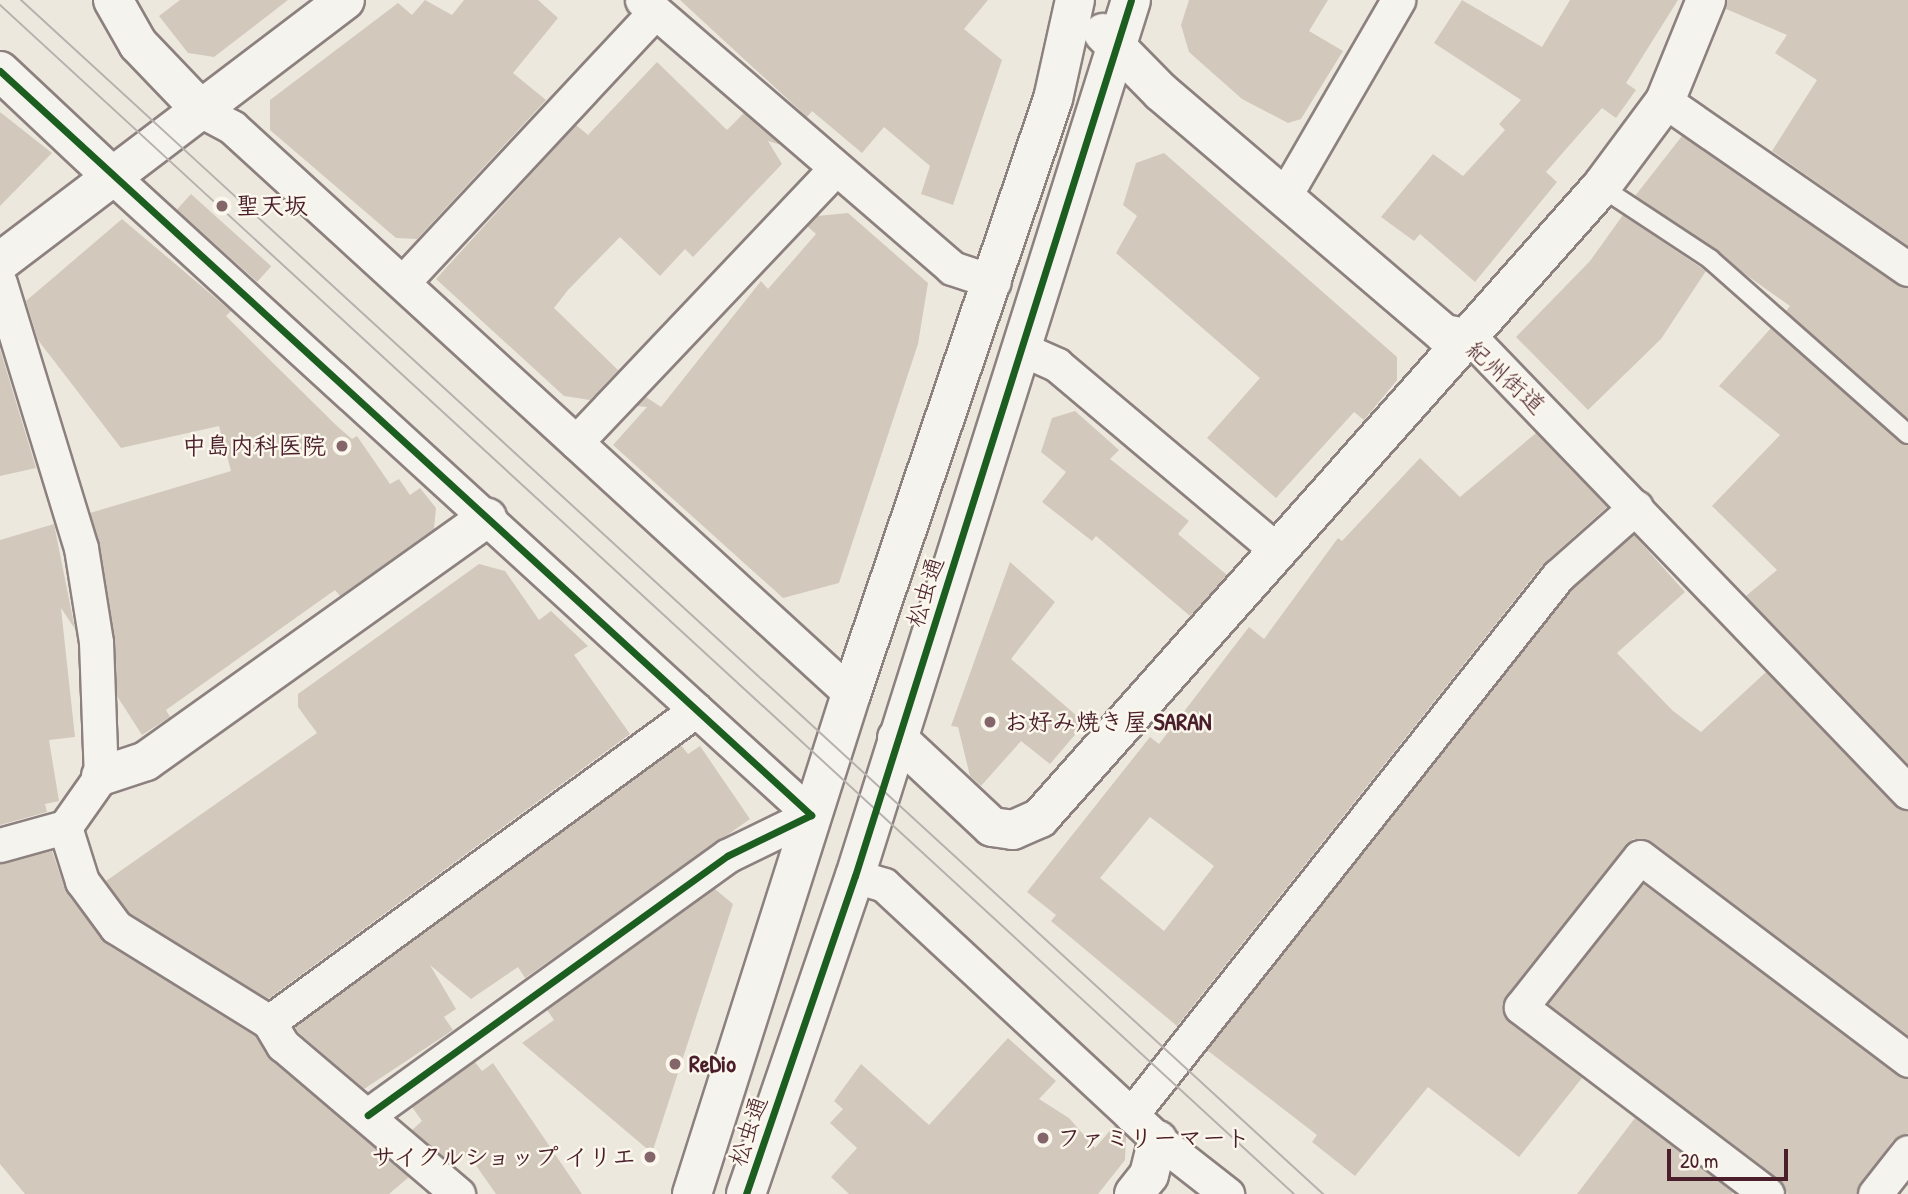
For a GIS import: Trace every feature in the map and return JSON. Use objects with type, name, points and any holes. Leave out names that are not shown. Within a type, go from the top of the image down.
[{"type":"street","points":[[113,0],[138,44],[202,111],[232,127],[851,694]]},
{"type":"street","points":[[0,262],[345,0]]},
{"type":"street","name":"松虫通","points":[[692,1194],[811,815],[994,282],[1053,99],[1075,0]]},
{"type":"street","name":"紀州街道","points":[[1075,0],[1118,49],[1284,197],[1444,334],[1472,339],[1908,792]]},
{"type":"street","name":"松虫通","points":[[746,1194],[855,876],[897,738],[1024,350],[1131,0]]},
{"type":"street","points":[[1284,197],[1398,0]]},
{"type":"street","points":[[897,738],[992,827],[1013,830],[1040,818],[1472,339],[1601,187],[1665,101],[1706,0]]},
{"type":"street","points":[[403,282],[649,6],[833,171],[952,268],[994,282]]},
{"type":"street","points":[[0,71],[811,815],[727,856],[368,1115]]},
{"type":"street","points":[[1665,101],[1908,269]]},
{"type":"street","points":[[576,442],[833,171]]},
{"type":"street","points":[[0,283],[81,548],[96,642],[101,776]]},
{"type":"street","points":[[1024,350],[1057,365],[1279,552]]},
{"type":"street","points":[[1134,1194],[1149,1175],[1144,1127],[1558,576],[1636,507]]},
{"type":"street","points":[[0,845],[65,827],[101,776],[146,761],[487,519]]},
{"type":"street","points":[[269,1022],[696,710]]},
{"type":"street","points":[[65,827],[82,881],[116,927],[269,1022],[283,1045],[458,1194]]},
{"type":"street","points":[[1767,1194],[1521,1007],[1640,856],[1908,1060]]},
{"type":"street","points":[[855,876],[884,884],[1144,1127],[1227,1194]]},
{"type":"street","points":[[1875,1194],[1908,1152]]},
{"type":"lane","points":[[1601,187],[1710,259],[1908,434]]},
{"type":"building","points":[[180,0],[288,0],[214,57],[188,53],[159,16]]},
{"type":"building","points":[[425,0],[452,15],[464,0],[538,0],[558,18],[513,73],[546,100],[417,239],[396,238],[270,130],[270,100],[398,3],[412,15]]},
{"type":"building","points":[[680,0],[988,0],[964,29],[1002,60],[953,205],[921,194],[930,166],[884,127],[862,153],[812,111],[807,117]]},
{"type":"building","points":[[1189,0],[1328,0],[1309,31],[1343,51],[1301,119],[1288,123],[1242,99],[1189,52],[1181,25]]},
{"type":"building","points":[[1462,0],[1542,47],[1570,0],[1678,0],[1626,83],[1636,90],[1616,118],[1602,108],[1546,172],[1557,182],[1475,282],[1420,234],[1414,241],[1381,217],[1433,154],[1463,176],[1505,130],[1499,124],[1521,100],[1434,43]]},
{"type":"building","points":[[1727,0],[1908,0],[1908,246],[1772,151],[1817,80],[1775,53],[1787,35],[1726,9]]},
{"type":"building","points":[[657,62],[727,130],[744,113],[781,145],[768,141],[782,164],[693,257],[685,249],[660,276],[620,237],[568,290],[554,308],[618,370],[590,400],[564,396],[436,279],[576,125],[588,135]]},
{"type":"building","points":[[0,112],[52,153],[0,206]]},
{"type":"building","points":[[1682,136],[1908,288],[1908,419],[1786,311],[1790,306],[1635,196]]},
{"type":"building","points":[[1164,153],[1397,357],[1397,380],[1364,420],[1354,412],[1276,498],[1207,438],[1260,378],[1116,253],[1137,216],[1123,205],[1136,163]]},
{"type":"building","points":[[191,194],[271,266],[257,282],[177,210]]},
{"type":"building","points":[[848,213],[928,283],[918,344],[839,583],[783,598],[613,445],[647,407],[637,406],[646,397],[661,407],[761,281],[768,289],[816,234],[807,226],[817,216]]},
{"type":"building","points":[[1623,215],[1706,271],[1661,339],[1588,410],[1516,337],[1590,261]]},
{"type":"building","points":[[122,219],[231,311],[226,316],[272,362],[338,427],[352,439],[357,436],[390,484],[399,479],[410,495],[420,488],[436,508],[434,529],[340,596],[335,590],[166,710],[170,717],[142,735],[117,696],[115,639],[90,513],[231,471],[219,426],[121,448],[38,340],[26,301]]},
{"type":"building","points":[[1771,328],[1908,445],[1908,764],[1746,596],[1777,570],[1712,506],[1780,435],[1719,386]]},
{"type":"building","points":[[0,349],[36,468],[0,476]]},
{"type":"building","points":[[1075,411],[1119,450],[1110,459],[1189,521],[1178,534],[1227,575],[1190,616],[1096,536],[1092,541],[1042,502],[1066,472],[1041,452],[1052,418]]},
{"type":"building","points":[[1536,433],[1607,507],[1543,564],[1177,1026],[1051,921],[1056,915],[1027,892],[1150,737],[1159,744],[1249,627],[1264,639],[1338,538],[1342,541],[1420,458],[1460,497]],"holes":[[[1150,817],[1214,866],[1164,931],[1100,878]]]},
{"type":"building","points":[[54,524],[75,629],[61,608],[75,737],[49,740],[59,801],[45,804],[47,812],[0,825],[0,540]]},
{"type":"building","points":[[1634,535],[1685,592],[1617,653],[1673,711],[1701,732],[1766,672],[1894,805],[1908,811],[1908,1036],[1652,842],[1633,839],[1502,1004],[1509,1022],[1582,1078],[1519,1157],[1428,1087],[1355,1176],[1312,1142],[1317,1135],[1207,1050],[1572,589]]},
{"type":"building","points":[[1010,562],[1055,602],[1011,659],[1085,723],[1050,764],[1021,741],[981,786],[970,776],[958,727],[951,726]]},
{"type":"building","points":[[479,564],[505,571],[539,620],[551,611],[588,646],[574,655],[630,734],[268,999],[129,913],[106,881],[317,733],[298,707],[298,694]]},
{"type":"building","points":[[681,745],[688,754],[700,746],[750,819],[525,978],[518,967],[471,999],[430,965],[456,1009],[444,1017],[453,1030],[364,1089],[298,1032],[295,1027]]},
{"type":"building","points":[[52,851],[66,892],[105,943],[255,1036],[271,1060],[409,1177],[389,1194],[25,1194],[0,1164],[0,864]]},
{"type":"building","points":[[1643,884],[1908,1079],[1908,1133],[1893,1140],[1856,1194],[1788,1194],[1779,1179],[1548,1004]]},
{"type":"building","points":[[715,889],[733,904],[652,1153],[522,1043],[554,1020],[547,1010]]},
{"type":"building","points":[[1008,1038],[1056,1081],[1039,1099],[1069,1118],[1095,1148],[1114,1126],[1126,1136],[1125,1160],[1098,1194],[849,1194],[831,1177],[857,1148],[830,1123],[843,1109],[834,1101],[861,1064],[929,1125]]},
{"type":"building","points":[[475,1062],[482,1071],[493,1063],[582,1194],[496,1194],[468,1154],[453,1165],[412,1130],[422,1121],[412,1107]]},
{"type":"building","points":[[1635,1118],[1733,1192],[1732,1194],[1577,1194]]},
{"type":"tram line","points":[[21,0],[1323,1194]]},
{"type":"tram line","points":[[0,5],[1294,1194]]},
{"type":"cycle path","points":[[746,1194],[855,876],[1131,0]]},
{"type":"cycle path","points":[[0,71],[811,815],[727,856],[368,1115]]},
{"type":"place","name":"聖天坂","points":[[222,206]]},
{"type":"place","name":"中島内科医院","points":[[342,446]]},
{"type":"place","name":"お好み焼き屋 SARAN","points":[[990,722]]},
{"type":"place","name":"ReDio","points":[[675,1064]]},
{"type":"place","name":"ファミリーマート","points":[[1043,1138]]},
{"type":"place","name":"サイクルショップ イリエ","points":[[650,1157]]}]
